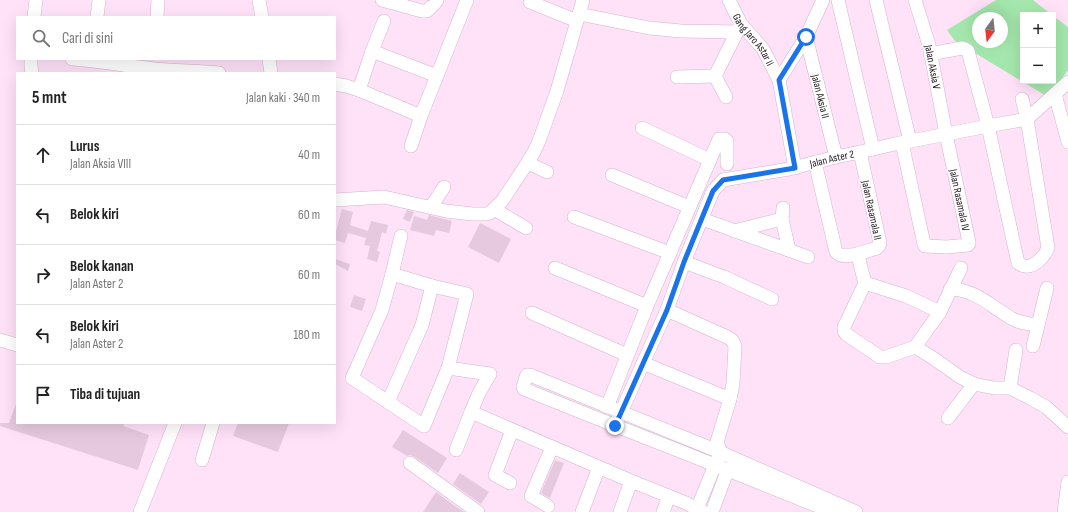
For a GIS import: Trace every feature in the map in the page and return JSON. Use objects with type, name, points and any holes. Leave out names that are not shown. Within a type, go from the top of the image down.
[{"type":"street","points":[[34,16],[36,0]]},
{"type":"street","points":[[97,16],[99,0]]},
{"type":"street","points":[[157,16],[158,0]]},
{"type":"street","points":[[259,0],[262,16]]},
{"type":"street","points":[[382,0],[422,11],[427,11],[437,0]]},
{"type":"street","points":[[411,146],[436,76],[467,0]]},
{"type":"street","points":[[336,200],[384,197],[472,214],[490,213],[502,200],[528,163],[537,146],[552,107],[583,0]]},
{"type":"street","name":"Gang Jaro Astar II","points":[[729,0],[739,28],[763,49],[779,80],[795,168]]},
{"type":"street","points":[[779,80],[806,37],[823,0]]},
{"type":"street","points":[[838,0],[873,149]]},
{"type":"street","points":[[876,0],[906,142]]},
{"type":"street","name":"Jalan Aksia V","points":[[915,0],[929,44],[946,134]]},
{"type":"street","points":[[530,2],[557,13],[650,28],[681,31],[739,28],[715,76]]},
{"type":"street","points":[[359,90],[384,21]]},
{"type":"street","name":"Jalan Aksia II","points":[[806,37],[836,156]]},
{"type":"street","points":[[930,54],[962,48],[968,51],[988,126],[1018,263],[1024,266],[1032,266],[1043,256],[1048,248],[1027,119],[1022,98]]},
{"type":"street","points":[[372,51],[436,76]]},
{"type":"street","points":[[31,60],[32,72]]},
{"type":"street","points":[[76,60],[93,64],[154,67],[198,72]]},
{"type":"street","points":[[269,60],[271,72]]},
{"type":"street","points":[[677,77],[715,76]]},
{"type":"street","points":[[715,76],[726,97]]},
{"type":"street","points":[[1027,119],[1068,82]]},
{"type":"street","points":[[336,84],[359,90],[421,116]]},
{"type":"street","points":[[1055,94],[1068,142]]},
{"type":"street","name":"Jalan Aster 2","points":[[615,426],[667,310],[684,262],[713,191],[723,180],[795,168],[836,156],[1027,119]]},
{"type":"street","points":[[642,128],[710,160]]},
{"type":"street","name":"Jalan Rasamala IV","points":[[906,142],[925,246],[947,247],[968,245],[946,134]]},
{"type":"street","points":[[607,407],[647,306],[719,139],[725,139],[727,141],[727,164]]},
{"type":"street","name":"Jalan Rasamala II","points":[[858,254],[876,248],[880,243],[860,152]]},
{"type":"street","points":[[815,162],[836,252],[838,255],[843,256],[858,254],[865,283],[844,326],[844,331],[846,334],[880,357],[915,347],[940,312],[961,268]]},
{"type":"street","points":[[528,163],[546,172]]},
{"type":"street","points":[[612,175],[689,207]]},
{"type":"street","points":[[431,207],[444,188]]},
{"type":"street","points":[[494,209],[526,228]]},
{"type":"street","points":[[734,231],[782,213],[789,250]]},
{"type":"street","points":[[574,217],[670,253]]},
{"type":"street","points":[[702,219],[808,257]]},
{"type":"street","points":[[392,274],[432,286],[467,294],[448,368],[424,426],[352,378],[382,310],[401,236]]},
{"type":"street","points":[[684,262],[724,277],[772,299]]},
{"type":"street","points":[[556,268],[647,306]]},
{"type":"street","points":[[865,283],[906,296],[940,312]]},
{"type":"street","points":[[388,402],[422,325],[432,286]]},
{"type":"street","points":[[1033,346],[1047,288]]},
{"type":"street","points":[[950,289],[960,289],[976,295],[1012,319],[1038,326]]},
{"type":"street","points":[[471,412],[631,482],[686,503],[700,511],[713,453],[730,399],[733,384],[735,346],[732,340],[727,336],[667,310]]},
{"type":"street","points":[[532,313],[627,355]]},
{"type":"street","points":[[0,340],[16,345]]},
{"type":"street","points":[[915,347],[960,377],[974,384],[994,388],[1010,388],[1030,398],[1046,407],[1068,427]]},
{"type":"street","points":[[1010,388],[1016,350]]},
{"type":"street","points":[[643,363],[730,399]]},
{"type":"street","points":[[448,368],[490,374],[479,393],[456,450]]},
{"type":"street","points":[[832,512],[728,469],[713,453],[615,426],[524,389],[522,387],[526,376],[530,374],[713,453],[856,512]]},
{"type":"street","points":[[948,418],[974,384]]},
{"type":"street","points":[[140,512],[175,424]]},
{"type":"street","points":[[202,460],[213,424]]},
{"type":"street","points":[[510,483],[495,475],[512,430]]},
{"type":"street","points":[[548,506],[531,496],[552,447]]},
{"type":"street","points":[[410,463],[478,512]]},
{"type":"street","points":[[582,512],[599,467]]},
{"type":"street","points":[[712,512],[728,469]]},
{"type":"street","points":[[620,512],[631,482]]},
{"type":"street","points":[[1064,512],[1068,482]]},
{"type":"street","points":[[663,512],[669,496]]},
{"type":"shaded area","points":[[0,0],[1068,0],[1068,512],[0,512]]},
{"type":"green space","points":[[996,0],[1033,0],[1048,12],[1020,12],[1020,80],[955,41],[947,30],[972,15],[972,48],[1008,48],[1008,12],[976,12]]},
{"type":"green space","points":[[1056,18],[1068,27],[1068,70],[1048,97],[1026,84],[1056,84]]},
{"type":"building","points":[[342,209],[353,212],[350,225],[368,231],[371,221],[388,225],[386,234],[382,232],[377,251],[380,252],[377,262],[367,259],[370,246],[364,245],[366,238],[348,233],[345,243],[336,240],[336,231]]},
{"type":"building","points":[[407,210],[414,212],[410,222],[403,219]]},
{"type":"building","points":[[429,215],[452,221],[449,233],[436,230],[434,236],[410,230],[414,216],[427,220]]},
{"type":"building","points":[[480,223],[511,239],[499,263],[468,247]]},
{"type":"building","points":[[336,259],[350,264],[348,271],[336,265]]},
{"type":"building","points":[[354,295],[366,299],[362,311],[350,307]]},
{"type":"building","points":[[16,404],[16,424],[124,424],[123,426],[149,435],[138,470],[0,426],[0,423],[9,423]]},
{"type":"building","points":[[238,424],[289,424],[278,452],[233,436]]},
{"type":"building","points":[[403,430],[447,458],[438,473],[415,457],[410,455],[407,456],[392,447]]},
{"type":"building","points":[[555,460],[564,463],[550,498],[541,493]]},
{"type":"building","points":[[460,473],[489,492],[481,504],[453,484]]},
{"type":"building","points":[[436,492],[455,506],[464,512],[423,512]]},
{"type":"route","points":[[615,426],[667,310],[684,262],[713,191],[723,180],[795,168],[779,80],[806,37]]}]
